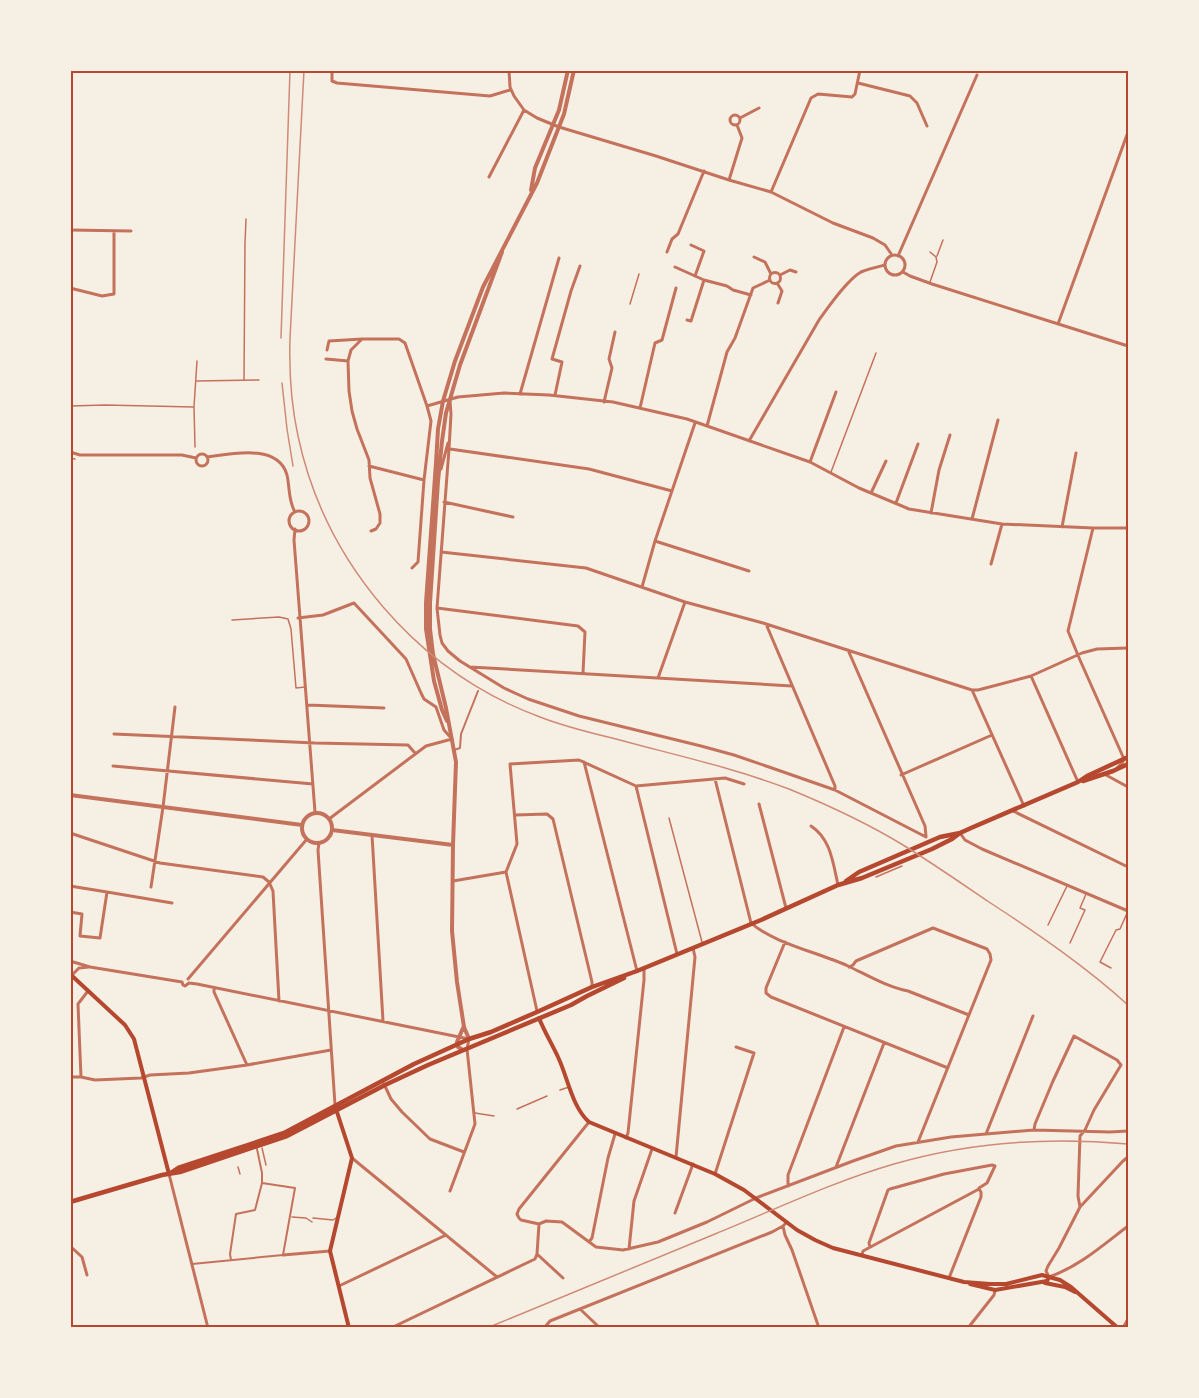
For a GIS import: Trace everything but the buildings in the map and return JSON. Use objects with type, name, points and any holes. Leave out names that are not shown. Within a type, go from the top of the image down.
[{"type":"main road","points":[[336,1108],[382,1080],[457,1044],[491,1032],[592,987],[693,948],[838,885],[930,850],[960,833],[1013,810],[1078,782],[1113,771],[1127,760]]},
{"type":"main road","points":[[1078,782],[1127,760]]},
{"type":"main road","points":[[838,885],[859,872],[922,845],[928,839],[960,833]]},
{"type":"main road","points":[[70,1202],[235,1156],[465,1049],[571,1005],[637,971]]},
{"type":"main road","points":[[71,974],[125,1025],[134,1039],[169,1174]]},
{"type":"main road","points":[[537,1012],[583,1117],[589,1122],[715,1174],[756,1198],[785,1224],[833,1248],[995,1290],[1042,1275],[1049,1276],[1060,1280],[1078,1293],[1118,1328]]},
{"type":"main road","points":[[336,1108],[352,1158],[330,1251],[349,1328]]},
{"type":"main road","points":[[169,1174],[180,1167],[259,1145]]},
{"type":"main road","points":[[964,1281],[991,1284],[1038,1283],[1047,1281],[1049,1276]]},
{"type":"main road","points":[[1038,1283],[1065,1287],[1078,1293]]},
{"type":"main road","points":[[991,1284],[995,1290]]},
{"type":"street","points":[[332,70],[332,81],[337,83],[490,96],[511,90]]},
{"type":"street","points":[[509,70],[511,90],[524,110],[537,118],[559,127],[771,192],[833,223],[885,245],[892,255],[898,256],[905,262],[903,272],[898,275],[891,275],[886,271],[887,259],[892,255]]},
{"type":"street","points":[[531,193],[535,168],[553,125],[568,70]]},
{"type":"street","points":[[450,1191],[475,1124],[465,1049],[469,1039],[464,1027],[457,982],[453,932],[453,844],[457,776],[430,629],[442,441],[450,399],[481,305],[502,252],[537,183],[567,104],[574,70]]},
{"type":"street","points":[[771,192],[811,98],[818,94],[852,98],[860,70]]},
{"type":"street","points":[[898,256],[977,75]]},
{"type":"street","points":[[858,82],[910,96],[917,103],[927,126]]},
{"type":"street","points":[[737,125],[740,118],[759,108]]},
{"type":"street","points":[[489,177],[524,110]]},
{"type":"street","points":[[729,180],[742,138],[737,125],[732,124],[731,118],[735,115],[740,118]]},
{"type":"street","points":[[1058,324],[1128,132]]},
{"type":"street","points":[[667,252],[672,239],[678,234],[704,171]]},
{"type":"street","points":[[70,230],[131,231]]},
{"type":"street","points":[[70,288],[102,296],[114,294],[114,231]]},
{"type":"street","points":[[691,245],[704,251],[695,276]]},
{"type":"street","points":[[449,725],[434,681],[426,629],[438,429],[443,401],[455,361],[483,287],[502,252]]},
{"type":"street","points":[[520,394],[559,258]]},
{"type":"street","points":[[754,258],[765,262],[771,274],[770,280]]},
{"type":"street","points":[[749,441],[831,303],[861,273],[885,265]]},
{"type":"street","points":[[555,395],[562,362],[552,359],[580,266]]},
{"type":"street","points":[[675,267],[704,280],[751,295]]},
{"type":"street","points":[[780,275],[790,270],[796,272]]},
{"type":"street","points":[[771,274],[775,272],[780,275]]},
{"type":"street","points":[[903,272],[930,283],[1128,346]]},
{"type":"street","points":[[777,283],[780,275]]},
{"type":"street","points":[[687,320],[692,321],[704,280]]},
{"type":"street","points":[[770,280],[777,283],[782,291],[778,303]]},
{"type":"street","points":[[707,426],[727,352],[735,338],[753,288],[770,280]]},
{"type":"street","points":[[640,408],[655,343],[662,340],[675,288]]},
{"type":"street","points":[[604,402],[612,368],[609,359],[615,332]]},
{"type":"street","points":[[362,339],[351,350],[348,361],[349,391],[357,429],[369,460],[370,478],[380,518],[376,530],[371,531]]},
{"type":"street","points":[[327,350],[329,341],[399,339],[405,343],[431,421],[418,562],[412,568]]},
{"type":"street","points":[[326,359],[348,361]]},
{"type":"street","points":[[810,462],[836,392]]},
{"type":"street","points":[[427,406],[450,399],[495,394],[555,395],[613,402],[696,422],[810,462],[859,488],[909,509],[1002,524],[1128,528]]},
{"type":"street","points":[[439,474],[449,439],[452,414],[450,399]]},
{"type":"street","points":[[972,519],[998,420]]},
{"type":"street","points":[[642,587],[696,422]]},
{"type":"street","points":[[931,513],[939,470],[950,435]]},
{"type":"street","points":[[449,439],[437,608],[441,638],[448,651],[504,688],[528,699],[579,716],[734,755],[835,790],[928,839]]},
{"type":"street","points":[[896,503],[918,444]]},
{"type":"street","points":[[450,449],[589,469],[672,491]]},
{"type":"street","points":[[70,452],[80,455],[182,455],[196,458]]},
{"type":"street","points":[[1062,526],[1076,453]]},
{"type":"street","points":[[196,458],[200,454],[207,457],[227,454],[263,454],[272,457],[286,472],[290,503],[295,512]]},
{"type":"street","points":[[196,458],[197,464],[203,466],[207,463],[207,457]]},
{"type":"street","points":[[871,493],[886,461]]},
{"type":"street","points":[[369,466],[424,480]]},
{"type":"street","points":[[444,502],[513,516]]},
{"type":"street","points":[[295,512],[306,513],[309,520],[308,526],[304,529],[298,530],[291,526],[290,517],[295,512]]},
{"type":"street","points":[[991,564],[1002,524]]},
{"type":"street","points":[[1093,528],[1068,631],[1127,760]]},
{"type":"street","points":[[295,529],[299,618],[308,705],[315,812]]},
{"type":"street","points":[[655,542],[749,571]]},
{"type":"street","points":[[441,552],[586,568],[685,602],[766,624],[972,690],[1030,675],[1097,649],[1128,648]]},
{"type":"street","points":[[658,678],[685,602]]},
{"type":"street","points":[[299,618],[323,615],[354,603],[406,659],[424,699],[436,707],[444,730],[452,739]]},
{"type":"street","points":[[437,608],[578,626],[585,632],[583,673]]},
{"type":"street","points":[[766,624],[835,790]]},
{"type":"street","points":[[848,650],[925,826],[930,850]]},
{"type":"street","points":[[470,666],[792,686]]},
{"type":"street","points":[[1030,675],[1078,782]]},
{"type":"street","points":[[972,690],[1024,806]]},
{"type":"street","points":[[454,750],[460,748],[461,734],[478,691]]},
{"type":"street","points":[[308,705],[384,708]]},
{"type":"street","points":[[151,887],[175,707]]},
{"type":"street","points":[[114,734],[408,745],[415,753]]},
{"type":"street","points":[[902,775],[992,735]]},
{"type":"street","points":[[329,819],[415,753],[426,746],[452,739]]},
{"type":"street","points":[[537,1012],[506,872],[518,844],[510,764],[579,760],[636,786],[725,778],[744,784]]},
{"type":"street","points":[[584,762],[637,971]]},
{"type":"street","points":[[113,766],[313,784]]},
{"type":"street","points":[[1105,774],[1128,788]]},
{"type":"street","points":[[715,779],[751,923],[761,931],[785,942],[897,989],[908,991],[969,1015]]},
{"type":"street","points":[[636,786],[677,954]]},
{"type":"street","points":[[70,795],[302,825]]},
{"type":"street","points":[[759,804],[786,908]]},
{"type":"street","points":[[1013,810],[1128,867]]},
{"type":"street","points":[[315,812],[329,819],[332,830],[327,839],[319,843],[310,842],[304,835],[302,825],[307,816],[315,812]]},
{"type":"street","points":[[515,815],[547,814],[553,819],[592,987]]},
{"type":"street","points":[[811,826],[827,842],[838,885]]},
{"type":"street","points":[[332,830],[453,844]]},
{"type":"street","points":[[70,833],[155,861],[263,877],[269,882],[273,891],[279,1001]]},
{"type":"street","points":[[960,833],[965,840],[982,849],[1128,910]]},
{"type":"street","points":[[372,835],[383,1021]]},
{"type":"street","points":[[188,981],[307,839]]},
{"type":"street","points":[[319,843],[336,1108]]},
{"type":"street","points":[[453,881],[506,872]]},
{"type":"street","points":[[70,886],[172,903]]},
{"type":"street","points":[[70,912],[82,914],[80,936],[100,938],[107,892]]},
{"type":"street","points":[[849,967],[856,961],[933,928],[987,949],[990,954],[991,960],[918,1142]]},
{"type":"street","points":[[785,942],[766,988],[766,993],[771,997],[948,1068]]},
{"type":"street","points":[[676,1157],[695,957],[693,948]]},
{"type":"street","points":[[70,961],[90,967],[182,982],[184,979],[214,988],[469,1039]]},
{"type":"street","points":[[71,974],[79,968],[90,967]]},
{"type":"street","points":[[626,1138],[644,968]]},
{"type":"street","points":[[214,988],[247,1065]]},
{"type":"street","points":[[81,1077],[78,1004],[88,991]]},
{"type":"street","points":[[986,1134],[1033,1016]]},
{"type":"street","points":[[464,1027],[457,1044],[465,1049]]},
{"type":"street","points":[[788,1186],[788,1175],[845,1027]]},
{"type":"street","points":[[1034,1130],[1074,1036],[1117,1060],[1121,1065],[1080,1136],[1078,1196],[1080,1207]]},
{"type":"street","points":[[836,1167],[884,1042]]},
{"type":"street","points":[[715,1174],[754,1053],[736,1047]]},
{"type":"street","points":[[70,1077],[95,1080],[141,1078],[247,1065],[332,1050]]},
{"type":"street","points":[[382,1080],[396,1106],[430,1139],[464,1152]]},
{"type":"street","points":[[589,1122],[517,1214],[521,1220],[539,1224],[546,1221],[562,1222],[596,1247],[623,1250],[658,1242],[707,1222],[756,1198],[896,1146],[1034,1130],[1128,1131]]},
{"type":"street","points":[[589,1242],[597,1218],[608,1158],[615,1134]]},
{"type":"street","points":[[231,1260],[236,1214],[255,1210],[262,1183],[259,1145]]},
{"type":"street","points":[[629,1249],[634,1201],[652,1149]]},
{"type":"street","points":[[1128,1157],[1080,1207],[1046,1271],[1049,1276],[1080,1263],[1128,1226]]},
{"type":"street","points":[[352,1158],[497,1277]]},
{"type":"street","points":[[675,1213],[693,1164]]},
{"type":"street","points":[[862,1255],[863,1251],[870,1247],[987,1184],[995,1166],[944,1174],[888,1190],[869,1243],[870,1247]]},
{"type":"street","points":[[169,1174],[208,1328]]},
{"type":"street","points":[[262,1183],[295,1188],[282,1255]]},
{"type":"street","points":[[949,1278],[981,1197],[979,1189]]},
{"type":"street","points":[[391,1328],[535,1259],[539,1224]]},
{"type":"street","points":[[544,1328],[550,1321],[772,1232],[785,1224]]},
{"type":"street","points":[[785,1224],[785,1234],[819,1328]]},
{"type":"street","points":[[339,1286],[446,1235]]},
{"type":"street","points":[[70,1246],[82,1257],[87,1275]]},
{"type":"street","points":[[192,1264],[330,1251]]},
{"type":"street","points":[[537,1254],[564,1278]]},
{"type":"street","points":[[968,1328],[994,1295],[995,1290]]},
{"type":"street","points":[[580,1309],[600,1328]]},
{"type":"street","points":[[1123,1328],[1128,1319]]},
{"type":"lane","points":[[243,380],[246,219]]},
{"type":"lane","points":[[930,283],[943,240]]},
{"type":"lane","points":[[930,252],[936,257]]},
{"type":"lane","points":[[630,304],[639,274]]},
{"type":"lane","points":[[831,473],[876,353]]},
{"type":"lane","points":[[195,447],[194,407],[197,361]]},
{"type":"lane","points":[[196,381],[259,380]]},
{"type":"lane","points":[[70,406],[194,407]]},
{"type":"lane","points":[[70,458],[75,459]]},
{"type":"lane","points":[[232,620],[279,617],[288,619],[291,629],[296,688],[306,687]]},
{"type":"lane","points":[[669,818],[702,944]]},
{"type":"lane","points":[[876,877],[902,866]]},
{"type":"lane","points":[[1048,926],[1067,885]]},
{"type":"lane","points":[[1070,943],[1085,910],[1080,908],[1086,893]]},
{"type":"lane","points":[[1111,968],[1100,962],[1128,910]]},
{"type":"lane","points":[[561,1090],[570,1086]]},
{"type":"lane","points":[[517,1109],[547,1096]]},
{"type":"lane","points":[[474,1113],[494,1116]]},
{"type":"lane","points":[[259,1145],[266,1166]]},
{"type":"lane","points":[[238,1167],[240,1174]]},
{"type":"lane","points":[[292,1217],[306,1218],[312,1222]]},
{"type":"lane","points":[[313,1218],[333,1220],[337,1217]]},
{"type":"railway","points":[[281,338],[290,70]]},
{"type":"railway","points":[[304,70],[290,338],[290,375],[294,412],[311,483],[330,527],[354,569],[383,607],[417,642],[455,672],[496,697],[540,717],[767,781],[818,801],[875,829],[925,859],[1043,938],[1128,1005]]},
{"type":"railway","points":[[282,383],[293,466]]},
{"type":"railway","points":[[487,1328],[826,1188],[894,1164],[951,1151],[1010,1143],[1069,1141],[1128,1144]]}]
